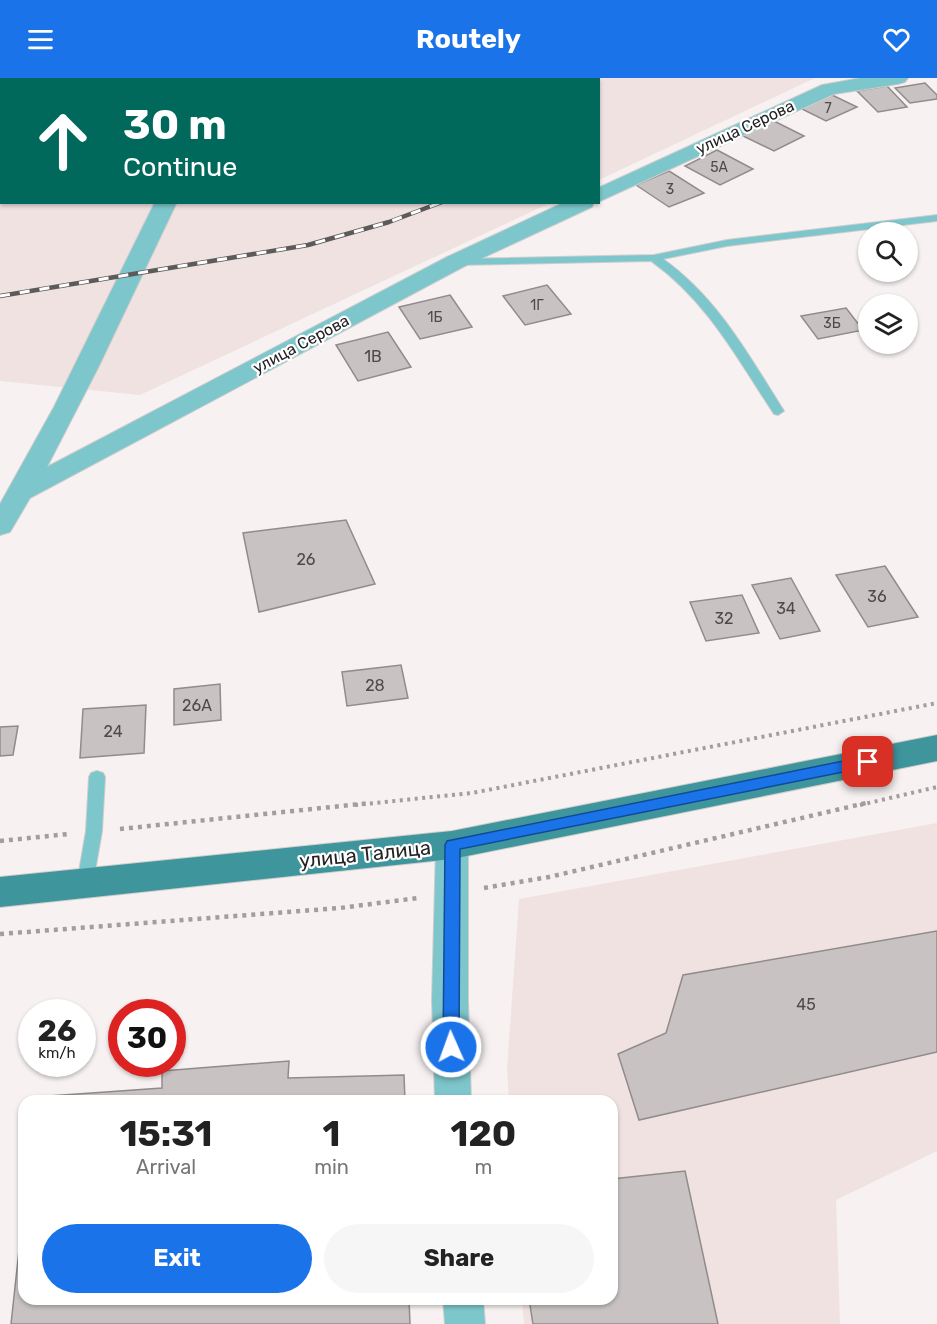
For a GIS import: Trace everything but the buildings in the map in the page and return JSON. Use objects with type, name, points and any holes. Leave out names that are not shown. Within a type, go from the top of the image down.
[{"type":"main road","name":"улица Талица","points":[[0,892],[452,845],[937,748]]},
{"type":"street","name":"улица Серова","points":[[600,195],[828,88],[898,78]]},
{"type":"street","points":[[0,526],[21,492],[165,204]]},
{"type":"street","name":"улица Серова","points":[[21,492],[455,262],[580,204]]},
{"type":"street","points":[[452,845],[450,1000],[453,1095]]},
{"type":"street","points":[[464,1305],[465,1324]]},
{"type":"lane","points":[[455,262],[654,258],[727,243],[937,218]]},
{"type":"lane","points":[[654,258],[690,284],[724,329],[778,411]]},
{"type":"lane","points":[[85,883],[94,831],[97,777]]},
{"type":"path","points":[[0,841],[472,793],[937,703]]},
{"type":"path","points":[[0,934],[340,908],[452,893],[549,877],[937,787]]},
{"type":"shaded area","points":[[600,78],[815,78],[600,180]]},
{"type":"shaded area","points":[[0,204],[548,204],[140,395],[0,381]]},
{"type":"shaded area","points":[[937,823],[937,1151],[836,1200],[840,1324],[524,1324],[522,1305],[618,1305],[618,1095],[509,1095],[507,1069],[519,899]]},
{"type":"railway","points":[[0,296],[308,245],[389,222],[437,204]]},
{"type":"route","points":[[451,1047],[452,845],[868,762]]}]
